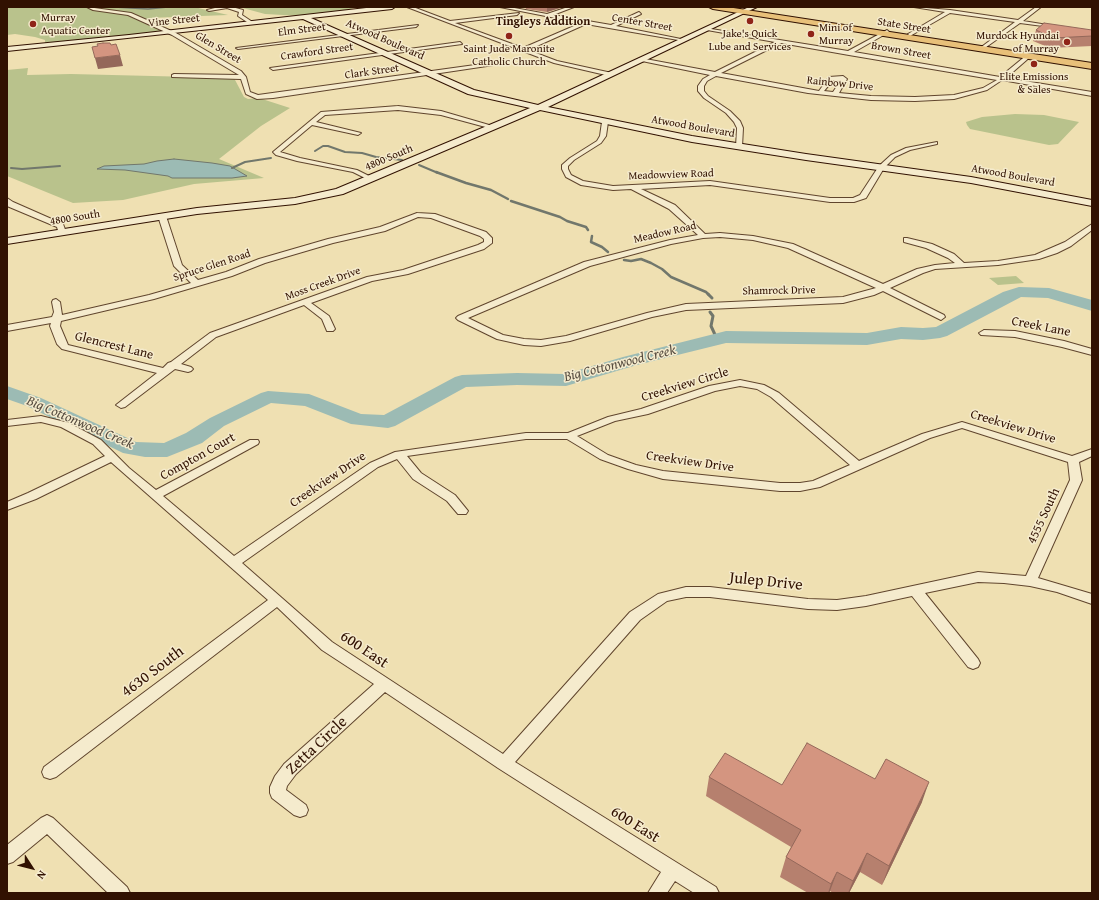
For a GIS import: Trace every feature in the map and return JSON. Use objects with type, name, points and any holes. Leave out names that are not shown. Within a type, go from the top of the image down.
[{"type":"main road","name":"State Street","points":[[713,7],[749,9]]},
{"type":"main road","name":"State Street","points":[[732,7],[983,48],[1092,63]]},
{"type":"main road","name":"State Street","points":[[885,32],[1092,66]]},
{"type":"street","name":"Glen Street","points":[[89,7],[93,9],[129,14],[170,32],[239,72],[243,77],[249,95],[267,97]]},
{"type":"street","points":[[209,10],[227,7],[241,11],[240,15],[252,23]]},
{"type":"street","name":"Vine Street","points":[[7,49],[305,18],[392,7]]},
{"type":"street","points":[[409,7],[560,64],[610,74]]},
{"type":"street","name":"Center Street","points":[[502,7],[684,40]]},
{"type":"street","points":[[547,15],[572,7]]},
{"type":"street","points":[[916,7],[1060,27]]},
{"type":"street","points":[[910,35],[955,7]]},
{"type":"street","points":[[983,48],[1039,7]]},
{"type":"street","name":"4800 South","points":[[7,241],[162,216],[306,200],[338,192],[539,108],[749,9]]},
{"type":"street","points":[[449,22],[530,12]]},
{"type":"street","points":[[611,27],[639,13]]},
{"type":"street","name":"Atwood Boulevard","points":[[305,18],[471,92],[539,108],[739,147],[971,180],[1092,203]]},
{"type":"street","points":[[523,50],[586,22]]},
{"type":"street","name":"Elm Street","points":[[238,48],[416,26]]},
{"type":"street","name":"Brown Street","points":[[707,29],[1092,94]]},
{"type":"street","points":[[849,53],[885,32]]},
{"type":"street","points":[[739,147],[740,128],[737,121],[732,115],[706,97],[701,91],[702,83],[715,74],[781,41]]},
{"type":"street","name":"Crawford Street","points":[[273,68],[460,43]]},
{"type":"street","name":"Rainbow Drive","points":[[640,60],[821,92],[893,99],[945,98],[981,91],[992,86],[1028,56]]},
{"type":"street","name":"Clark Street","points":[[267,97],[504,63]]},
{"type":"street","points":[[174,76],[243,77]]},
{"type":"street","points":[[821,92],[831,78],[843,78],[844,80],[835,94]]},
{"type":"street","points":[[371,179],[355,171],[299,160],[278,154],[276,152],[323,113],[385,108],[405,109],[441,113],[493,128]]},
{"type":"street","name":"Meadowview Road","points":[[605,122],[603,136],[599,142],[565,165],[566,172],[574,179],[590,185],[613,188],[677,184],[710,184],[848,201],[859,199],[863,196],[881,167],[900,152],[935,143]]},
{"type":"street","points":[[311,123],[358,133]]},
{"type":"street","points":[[632,188],[672,207],[693,225],[703,236]]},
{"type":"street","points":[[7,200],[10,204],[60,226],[62,232]]},
{"type":"street","name":"Spruce Glen Road","points":[[7,328],[26,326],[140,300],[229,274],[262,261],[331,240],[382,230],[412,216],[420,214],[432,216],[483,234],[489,240]]},
{"type":"street","points":[[162,216],[178,266],[196,283]]},
{"type":"street","name":"Shamrock Drive","points":[[461,318],[500,338],[541,343],[566,339],[650,315],[686,307],[702,305],[829,302],[862,296],[884,288],[920,271],[935,267],[998,263],[1036,257],[1054,252],[1068,244],[1092,226]]},
{"type":"street","name":"Meadow Road","points":[[461,318],[586,264],[670,242],[703,236],[744,236],[780,243],[884,288],[941,317]]},
{"type":"street","name":"Moss Creek Drive","points":[[121,405],[171,365],[213,335],[363,282],[410,270],[481,247],[488,243],[489,240]]},
{"type":"street","points":[[907,240],[929,246],[951,256],[962,265]]},
{"type":"street","points":[[56,302],[58,312],[57,318]]},
{"type":"street","points":[[305,302],[326,318],[330,329]]},
{"type":"street","name":"Glencrest Lane","points":[[57,318],[56,326],[62,344],[65,347],[163,372]]},
{"type":"street","name":"Creek Lane","points":[[984,333],[1021,335],[1064,344],[1092,352]]},
{"type":"street","points":[[171,365],[188,369]]},
{"type":"street","name":"Creekview Circle","points":[[568,436],[612,419],[644,412],[713,388],[740,383],[760,387],[775,395],[857,465]]},
{"type":"street","name":"600 East","points":[[13,423],[41,419],[65,425],[97,442],[125,470],[234,562],[326,646],[504,763],[710,893]]},
{"type":"street","name":"Creekview Drive","points":[[234,562],[374,465],[399,454],[526,436],[568,436],[604,458],[644,471],[669,476],[780,487],[800,486],[822,482],[857,465],[926,436],[962,425],[1073,460]]},
{"type":"street","name":"Compton Court","points":[[155,496],[254,442]]},
{"type":"street","points":[[1073,460],[1092,452]]},
{"type":"street","points":[[399,454],[417,476],[451,498],[462,511]]},
{"type":"street","points":[[7,506],[32,496],[112,457]]},
{"type":"street","name":"4555 South","points":[[1030,581],[1076,480],[1073,460]]},
{"type":"street","name":"Julep Drive","points":[[504,763],[635,616],[663,597],[686,592],[710,592],[801,603],[837,605],[866,601],[978,577],[1030,581],[1059,588],[1092,600]]},
{"type":"street","points":[[915,590],[973,663]]},
{"type":"street","name":"4630 South","points":[[50,772],[277,600]]},
{"type":"street","name":"Zetta Circle","points":[[300,810],[278,793],[278,787],[281,781],[290,770],[384,684]]},
{"type":"street","points":[[7,856],[48,823],[121,893]]},
{"type":"street","points":[[657,893],[673,869]]},
{"type":"green space","points":[[7,7],[194,7],[228,15],[148,18],[171,31],[45,43],[45,40],[35,37],[15,34],[7,35]]},
{"type":"green space","points":[[239,7],[348,7],[356,10],[301,16],[265,14]]},
{"type":"green space","points":[[28,68],[27,75],[71,74],[234,78],[244,97],[248,99],[259,98],[290,108],[261,126],[219,159],[264,178],[194,184],[123,200],[73,203],[7,176],[7,70]]},
{"type":"green space","points":[[1015,114],[1044,115],[1079,122],[1058,144],[1049,145],[970,129],[966,122],[982,117]]},
{"type":"green space","points":[[1016,276],[1024,283],[998,285],[989,278]]},
{"type":"water","points":[[174,159],[230,166],[247,176],[232,178],[172,178],[168,176],[125,170],[97,169],[104,166],[144,164]]},
{"type":"building","points":[[1044,23],[1092,30],[1092,36],[1053,38],[1036,30]]},
{"type":"building","points":[[103,43],[110,43],[111,45],[116,44],[120,55],[95,58],[92,47]]},
{"type":"building","points":[[807,743],[875,779],[886,759],[929,782],[889,866],[867,853],[853,881],[837,872],[831,884],[786,857],[801,830],[709,777],[725,753],[782,785]]},
{"type":"waterway","points":[[114,7],[148,9],[168,7]]},
{"type":"waterway","points":[[315,151],[323,146],[328,146],[345,152],[362,153],[376,157],[402,160]]},
{"type":"waterway","points":[[232,168],[245,162],[271,158]]},
{"type":"waterway","points":[[419,165],[438,173]]},
{"type":"waterway","points":[[11,168],[22,169],[60,166]]},
{"type":"waterway","points":[[436,172],[491,190],[508,199]]},
{"type":"waterway","points":[[511,201],[560,217],[567,221],[586,227],[588,230]]},
{"type":"waterway","points":[[592,236],[591,242],[602,247],[608,252]]},
{"type":"waterway","points":[[624,260],[631,261],[641,259],[651,263],[662,269],[671,277],[706,292],[712,298]]},
{"type":"waterway","name":"Big Cottonwood Creek","points":[[7,392],[34,402],[131,448],[145,450],[167,450],[194,438],[217,422],[268,397],[309,400],[358,420],[388,422],[462,381],[517,379],[566,380],[630,361],[726,337],[867,339],[901,333],[923,334],[940,332],[1019,292],[1049,293],[1092,306]]},
{"type":"waterway","points":[[710,312],[713,316],[711,326],[717,339]]},
{"type":"place","name":"Jake's Quick Lube and Services","points":[[750,21]]},
{"type":"place","name":"Murray Aquatic Center","points":[[33,24]]},
{"type":"place","name":"Mini of Murray","points":[[811,34]]},
{"type":"place","name":"Saint Jude Maronite Catholic Church","points":[[509,36]]},
{"type":"place","name":"Murdock Hyundai of Murray","points":[[1067,42]]},
{"type":"place","name":"Elite Emissions & Sales","points":[[1034,64]]},
{"type":"district","name":"Tingleys Addition","points":[[543,22]]}]
